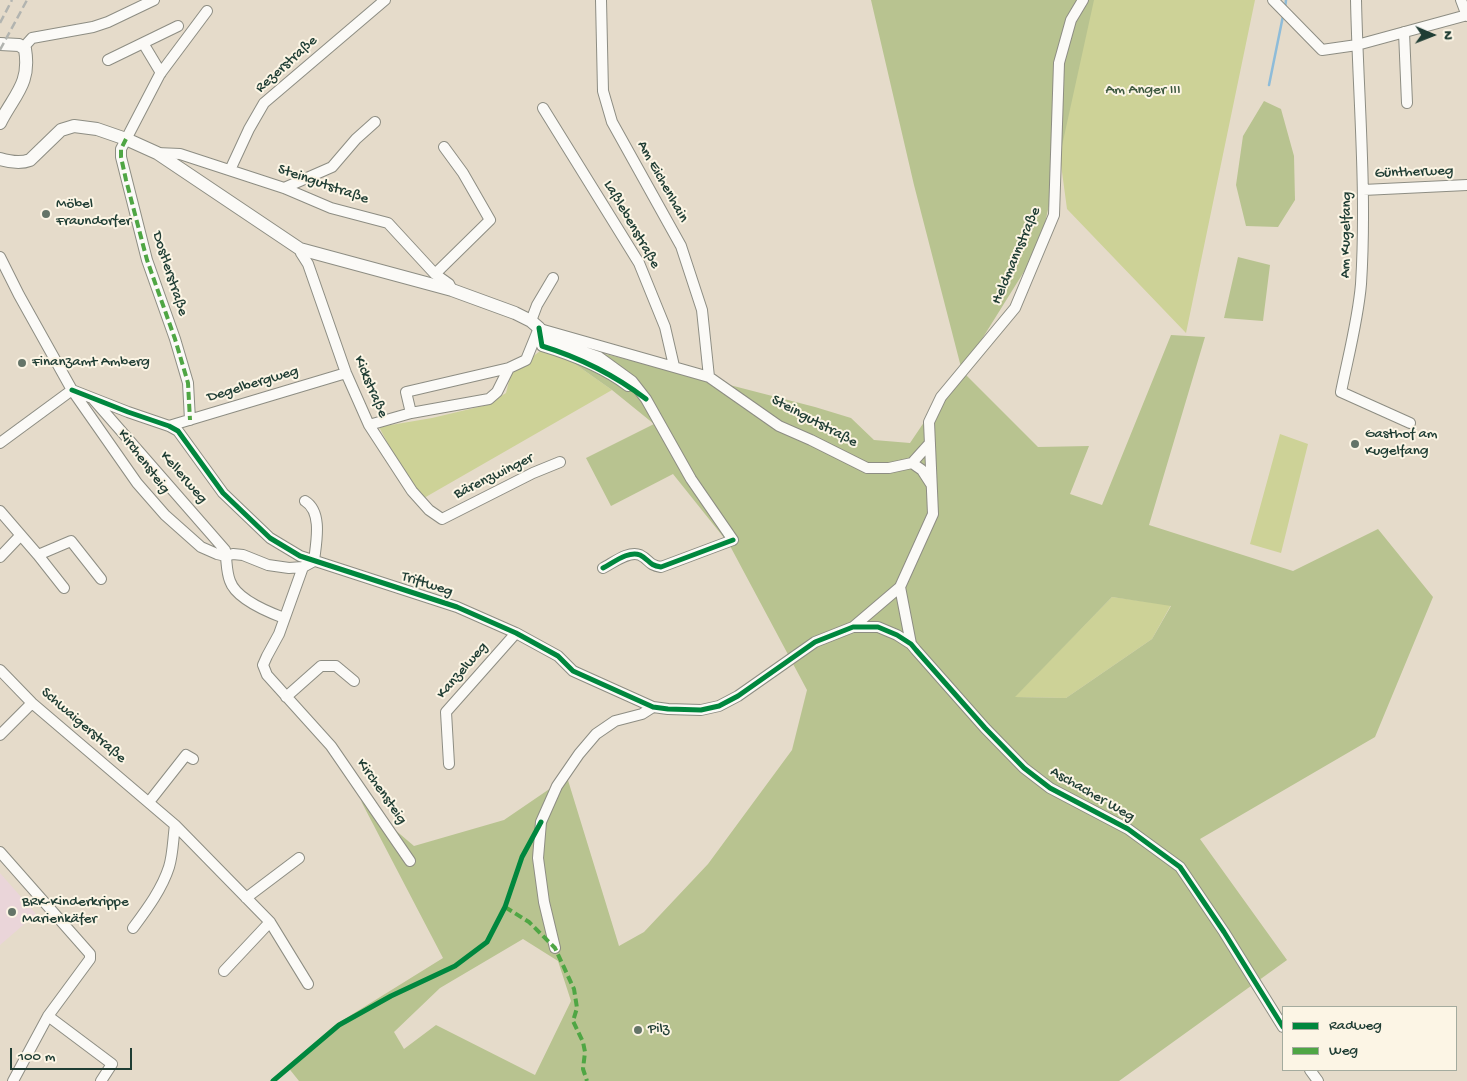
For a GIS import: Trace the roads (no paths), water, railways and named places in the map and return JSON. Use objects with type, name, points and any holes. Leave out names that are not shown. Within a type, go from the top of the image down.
[{"type":"street","points":[[23,48],[32,38],[93,27],[154,0]]},
{"type":"street","name":"Rezerstraße","points":[[230,170],[249,129],[264,103],[385,0]]},
{"type":"street","name":"Am Eichenhain","points":[[601,0],[603,91],[612,122],[682,246],[702,310],[709,377]]},
{"type":"street","name":"Heldmannstraße","points":[[900,586],[933,514],[929,422],[941,397],[1015,308],[1054,215],[1059,63],[1071,20],[1083,0]]},
{"type":"street","name":"Am Kugelfang","points":[[1356,0],[1363,190],[1360,286],[1354,329],[1340,392],[1410,423]]},
{"type":"street","points":[[1276,4],[1322,50],[1357,45],[1467,16],[1461,0]]},
{"type":"street","name":"Dostlerstraße","points":[[190,420],[188,383],[175,339],[146,260],[120,156],[121,149],[161,72],[207,11]]},
{"type":"street","points":[[108,60],[178,26]]},
{"type":"street","points":[[1404,32],[1407,103]]},
{"type":"street","points":[[143,43],[161,72]]},
{"type":"street","points":[[0,44],[19,45],[25,49],[27,60],[26,75],[21,88],[0,123]]},
{"type":"street","name":"Laßlebenstraße","points":[[543,108],[639,263],[665,327],[674,366]]},
{"type":"street","points":[[284,188],[332,167],[356,139],[375,122]]},
{"type":"street","name":"Steingutstraße","points":[[0,159],[25,162],[30,160],[61,130],[74,126],[97,129],[157,153],[300,249],[452,290],[515,313],[535,325],[623,353],[709,377],[779,426],[867,468],[889,468],[912,463]]},
{"type":"street","points":[[435,274],[490,220],[463,173],[444,147]]},
{"type":"street","name":"Steingutstraße","points":[[157,153],[180,154],[284,188],[331,208],[388,223],[435,274],[449,284],[452,290]]},
{"type":"street","name":"Güntherweg","points":[[1363,190],[1467,185]]},
{"type":"street","name":"Kickstraße","points":[[300,249],[308,264],[346,373],[369,425],[412,491],[430,510],[442,519]]},
{"type":"street","name":"Kirchensteig","points":[[0,257],[3,274],[72,390],[137,483],[165,515],[201,547],[217,554],[226,556],[242,555],[268,565],[290,568],[303,567],[279,634],[263,665],[267,675],[331,746],[410,861]]},
{"type":"street","points":[[411,413],[406,392],[509,368],[526,360],[535,325],[537,305],[553,278]]},
{"type":"street","name":"Steingutstraße","points":[[535,325],[547,339],[599,357],[632,381],[646,399],[691,479],[733,540],[661,567],[652,566],[640,555],[630,554],[603,568]]},
{"type":"street","points":[[369,425],[411,413],[488,399],[497,392],[509,368]]},
{"type":"street","name":"Degelbergweg","points":[[168,426],[346,373]]},
{"type":"street","points":[[0,443],[72,390]]},
{"type":"street","name":"Triftweg","points":[[72,390],[178,431],[223,492],[270,538],[300,556],[457,607],[558,656],[573,671],[652,707],[701,710],[719,706],[738,696],[800,653]]},
{"type":"street","name":"Kellerweg","points":[[93,399],[225,550],[226,556]]},
{"type":"street","points":[[930,443],[912,463],[922,470],[932,486]]},
{"type":"street","name":"Bärenzwinger","points":[[442,519],[532,473],[560,462]]},
{"type":"street","points":[[303,567],[314,560],[317,534],[315,511],[311,504],[305,501]]},
{"type":"street","points":[[0,511],[64,588]]},
{"type":"street","points":[[0,557],[20,536]]},
{"type":"street","points":[[38,555],[70,541],[101,579]]},
{"type":"street","points":[[226,556],[230,584],[235,591],[260,608],[284,618]]},
{"type":"street","points":[[853,626],[900,586],[911,644]]},
{"type":"street","name":"Aschacher Weg","points":[[800,653],[815,642],[853,626],[878,628],[897,635],[911,644],[985,728],[1024,768],[1050,788],[1128,829],[1180,867],[1282,1024]]},
{"type":"street","name":"Kanzelweg","points":[[450,764],[446,712],[516,634]]},
{"type":"street","points":[[286,697],[321,666],[336,666],[354,681]]},
{"type":"street","name":"Schwaigerstraße","points":[[0,670],[32,703],[175,824],[270,922],[308,984]]},
{"type":"street","points":[[0,735],[32,703]]},
{"type":"street","points":[[555,948],[544,902],[538,858],[541,822],[557,786],[579,754],[596,734],[615,721],[642,714],[652,707]]},
{"type":"street","points":[[149,802],[186,755],[193,759]]},
{"type":"street","points":[[133,928],[155,896],[168,870],[175,824]]},
{"type":"street","points":[[0,852],[90,954],[90,959],[48,1016],[13,1081]]},
{"type":"street","points":[[246,898],[299,858]]},
{"type":"street","points":[[224,971],[270,922]]},
{"type":"street","points":[[48,1016],[112,1064],[101,1081]]},
{"type":"waterway","points":[[1285,8],[1286,0]]},
{"type":"waterway","points":[[1269,85],[1283,16]]},
{"type":"railway","points":[[0,23],[12,0]]},
{"type":"railway","points":[[0,50],[27,0]]},
{"type":"place","name":"Möbel Fraundorfer","points":[[46,214]]},
{"type":"place","name":"Finanzamt Amberg","points":[[22,363]]},
{"type":"place","name":"Gasthof am Kugelfang","points":[[1355,444]]},
{"type":"place","name":"BRK-Kinderkrippe Marienkäfer","points":[[12,912]]},
{"type":"place","name":"Pilz","points":[[638,1030]]},
{"type":"park label","name":"Am Anger III","points":[[1143,91]]}]
